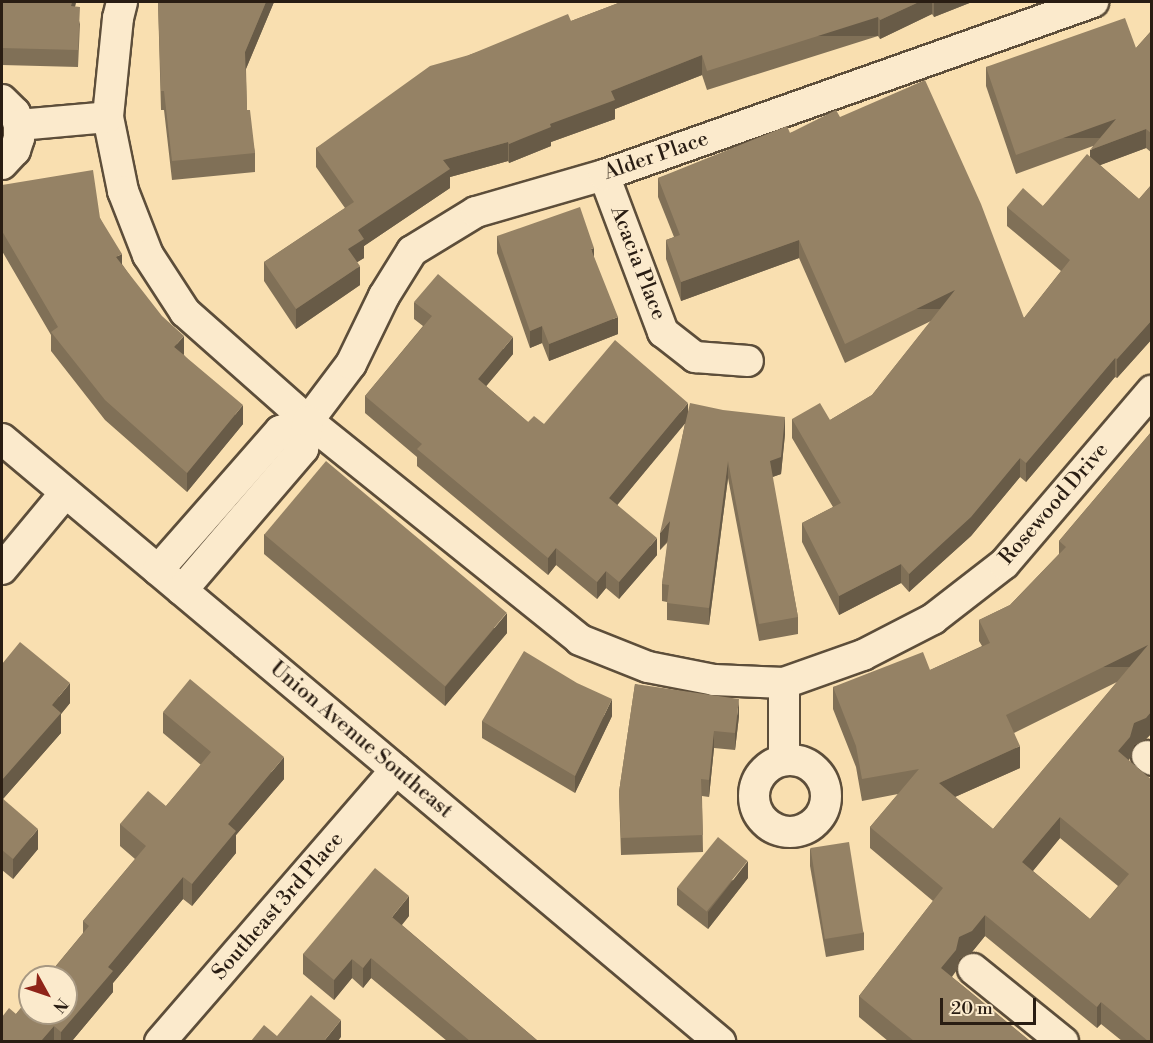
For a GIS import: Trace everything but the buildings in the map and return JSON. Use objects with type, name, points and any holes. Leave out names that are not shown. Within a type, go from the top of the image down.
[{"type":"street","points":[[122,2],[118,18],[108,117],[123,191],[147,255],[185,312],[308,421],[580,640],[648,667],[714,680],[784,683],[784,760]]},
{"type":"street","name":"Alder Place","points":[[308,421],[351,364],[384,296],[412,251],[476,212],[604,175],[1093,2]]},
{"type":"street","points":[[2,100],[15,114],[19,125],[15,150],[2,164]]},
{"type":"street","points":[[19,125],[108,117]]},
{"type":"street","name":"Acacia Place","points":[[604,175],[663,332],[694,357],[748,361]]},
{"type":"street","name":"Rosewood Drive","points":[[784,683],[863,655],[933,619],[1004,564],[1152,391]]},
{"type":"street","points":[[158,570],[280,431],[308,421]]},
{"type":"street","points":[[182,590],[303,449],[308,421]]},
{"type":"street","name":"Union Avenue Southeast","points":[[2,439],[720,1041]]},
{"type":"street","points":[[2,569],[65,493]]},
{"type":"street","name":"Southeast 3rd Place","points":[[160,1041],[396,770]]},
{"type":"street","points":[[973,969],[1063,1041]]}]
